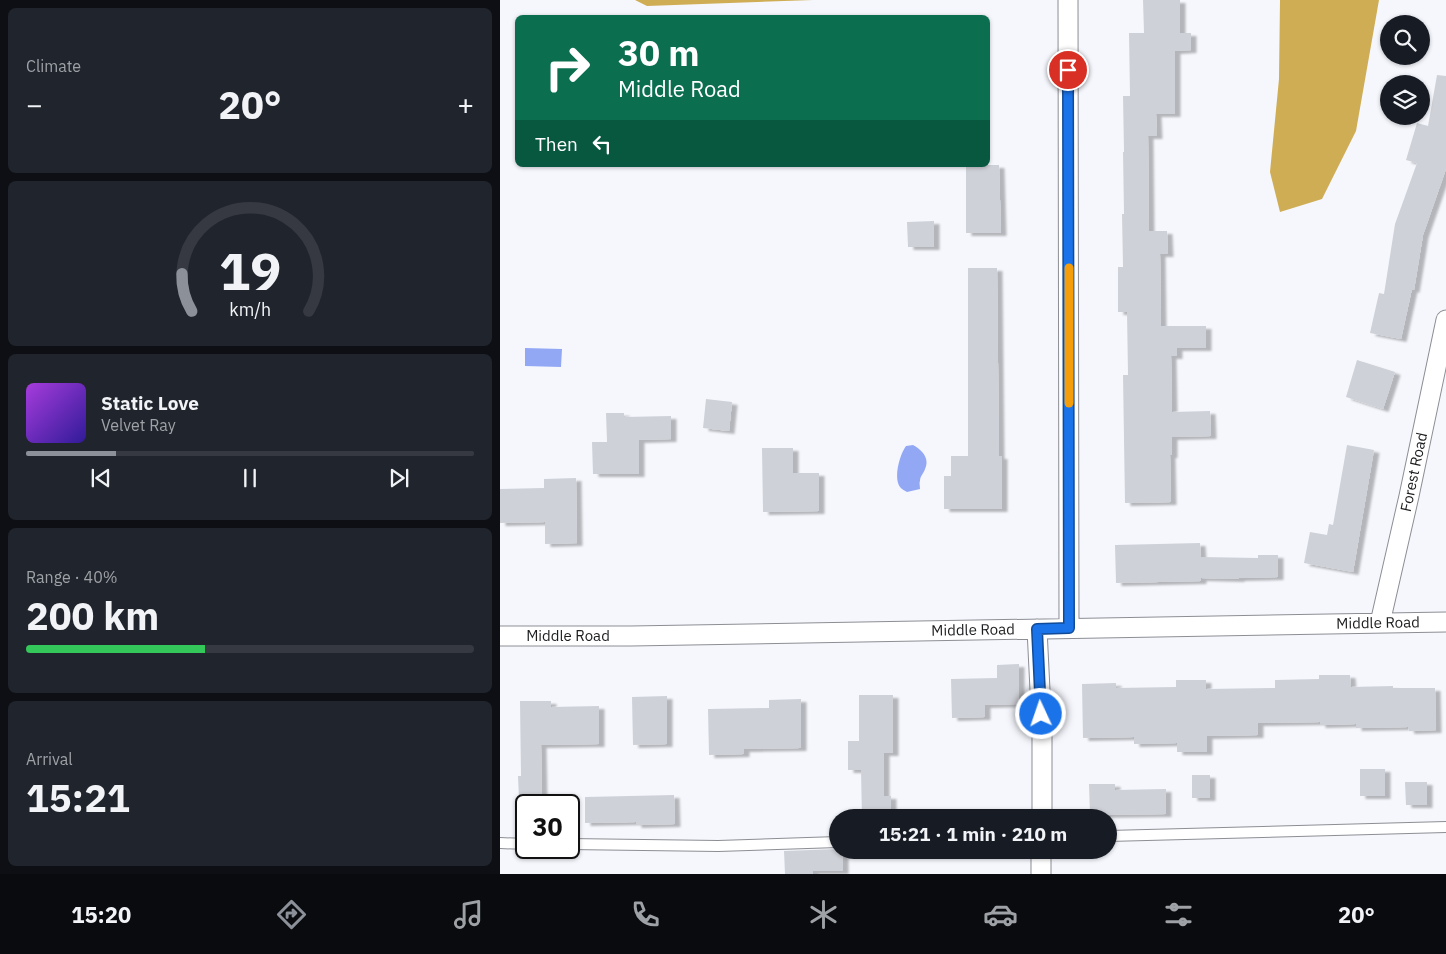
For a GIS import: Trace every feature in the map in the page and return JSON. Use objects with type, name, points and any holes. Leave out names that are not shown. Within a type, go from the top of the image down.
[{"type":"street","points":[[1068,0],[1069,628]]},
{"type":"street","name":"Forest Road","points":[[1380,623],[1410,496],[1446,320]]},
{"type":"street","name":"Middle Road","points":[[500,636],[631,636],[1446,622]]},
{"type":"street","points":[[1037,629],[1042,731],[1042,809]]},
{"type":"street","points":[[1041,859],[1041,874]]},
{"type":"lane","points":[[1117,836],[1446,827]]},
{"type":"lane","points":[[580,844],[718,846],[829,842]]},
{"type":"lane","points":[[500,844],[515,844]]},
{"type":"shaded area","points":[[635,0],[813,0],[647,6]]},
{"type":"shaded area","points":[[1280,0],[1379,0],[1356,131],[1322,199],[1280,212],[1270,172],[1279,79]]},
{"type":"water","points":[[525,348],[562,349],[561,367],[525,366]]},
{"type":"water","points":[[913,445],[926,458],[926,465],[920,479],[920,489],[907,492],[898,483],[897,472],[906,446]]},
{"type":"building","points":[[1143,0],[1180,0],[1180,33],[1191,33],[1191,50],[1175,51],[1175,114],[1156,114],[1157,136],[1148,136],[1149,231],[1167,231],[1168,254],[1160,254],[1161,326],[1206,326],[1206,348],[1177,348],[1177,356],[1171,356],[1172,412],[1210,411],[1211,436],[1172,437],[1172,455],[1170,455],[1171,502],[1125,503],[1123,375],[1128,375],[1127,312],[1118,312],[1118,267],[1123,267],[1123,96],[1130,96],[1129,33],[1144,33]]},
{"type":"building","points":[[1437,75],[1446,76],[1446,169],[1423,235],[1414,290],[1412,289],[1401,339],[1370,333],[1379,293],[1384,294],[1395,224],[1417,163],[1406,160],[1416,125],[1430,125]]},
{"type":"building","points":[[999,165],[1001,233],[966,233],[966,167]]},
{"type":"building","points":[[934,221],[934,247],[908,247],[907,222]]},
{"type":"building","points":[[968,268],[997,268],[999,456],[1002,456],[1002,509],[944,509],[944,476],[951,476],[951,456],[968,456]]},
{"type":"building","points":[[1357,360],[1395,372],[1383,409],[1346,397]]},
{"type":"building","points":[[706,399],[732,402],[729,431],[703,428]]},
{"type":"building","points":[[606,413],[624,413],[624,417],[671,416],[671,439],[639,440],[639,474],[593,474],[592,442],[607,442]]},
{"type":"building","points":[[1347,445],[1374,450],[1353,572],[1304,563],[1310,532],[1327,535],[1329,524],[1333,525]]},
{"type":"building","points":[[762,448],[793,448],[793,473],[819,473],[819,511],[763,512]]},
{"type":"building","points":[[576,478],[577,543],[545,544],[545,522],[500,523],[500,489],[544,488],[544,479]]},
{"type":"building","points":[[1200,543],[1201,557],[1258,558],[1258,555],[1278,555],[1278,577],[1201,578],[1201,581],[1116,583],[1115,545]]},
{"type":"building","points":[[1019,664],[1019,704],[985,705],[985,717],[952,718],[951,679],[997,678],[997,665]]},
{"type":"building","points":[[1319,675],[1350,675],[1351,687],[1435,688],[1436,730],[1409,731],[1408,727],[1356,728],[1356,724],[1320,725],[1320,722],[1258,723],[1258,735],[1207,736],[1207,752],[1177,752],[1177,743],[1134,744],[1134,737],[1083,738],[1082,684],[1116,683],[1116,688],[1176,687],[1176,680],[1206,680],[1206,689],[1275,688],[1275,680],[1319,679]]},
{"type":"building","points":[[859,695],[893,695],[893,753],[884,753],[884,796],[891,796],[891,809],[862,809],[861,770],[848,770],[848,741],[859,741]]},
{"type":"building","points":[[667,696],[667,744],[633,745],[632,697]]},
{"type":"building","points":[[801,699],[801,748],[744,749],[744,754],[709,755],[708,709],[769,708],[769,700]]},
{"type":"building","points":[[520,701],[551,701],[551,707],[599,706],[599,744],[541,745],[542,794],[519,794],[518,776],[521,776]]},
{"type":"building","points":[[1360,769],[1385,769],[1385,796],[1360,796]]},
{"type":"building","points":[[1192,775],[1210,775],[1210,798],[1192,798]]},
{"type":"building","points":[[1405,782],[1427,782],[1427,805],[1406,805]]},
{"type":"building","points":[[1089,784],[1115,784],[1115,790],[1166,789],[1166,814],[1117,815],[1117,809],[1090,809]]},
{"type":"building","points":[[674,795],[675,824],[636,825],[636,822],[585,823],[585,797]]},
{"type":"building","points":[[829,849],[829,859],[843,859],[843,871],[813,871],[813,874],[785,874],[784,851]]},
{"type":"slow traffic","points":[[1069,268],[1069,403]]},
{"type":"route","points":[[1041,714],[1037,629],[1069,628],[1068,70]]}]
